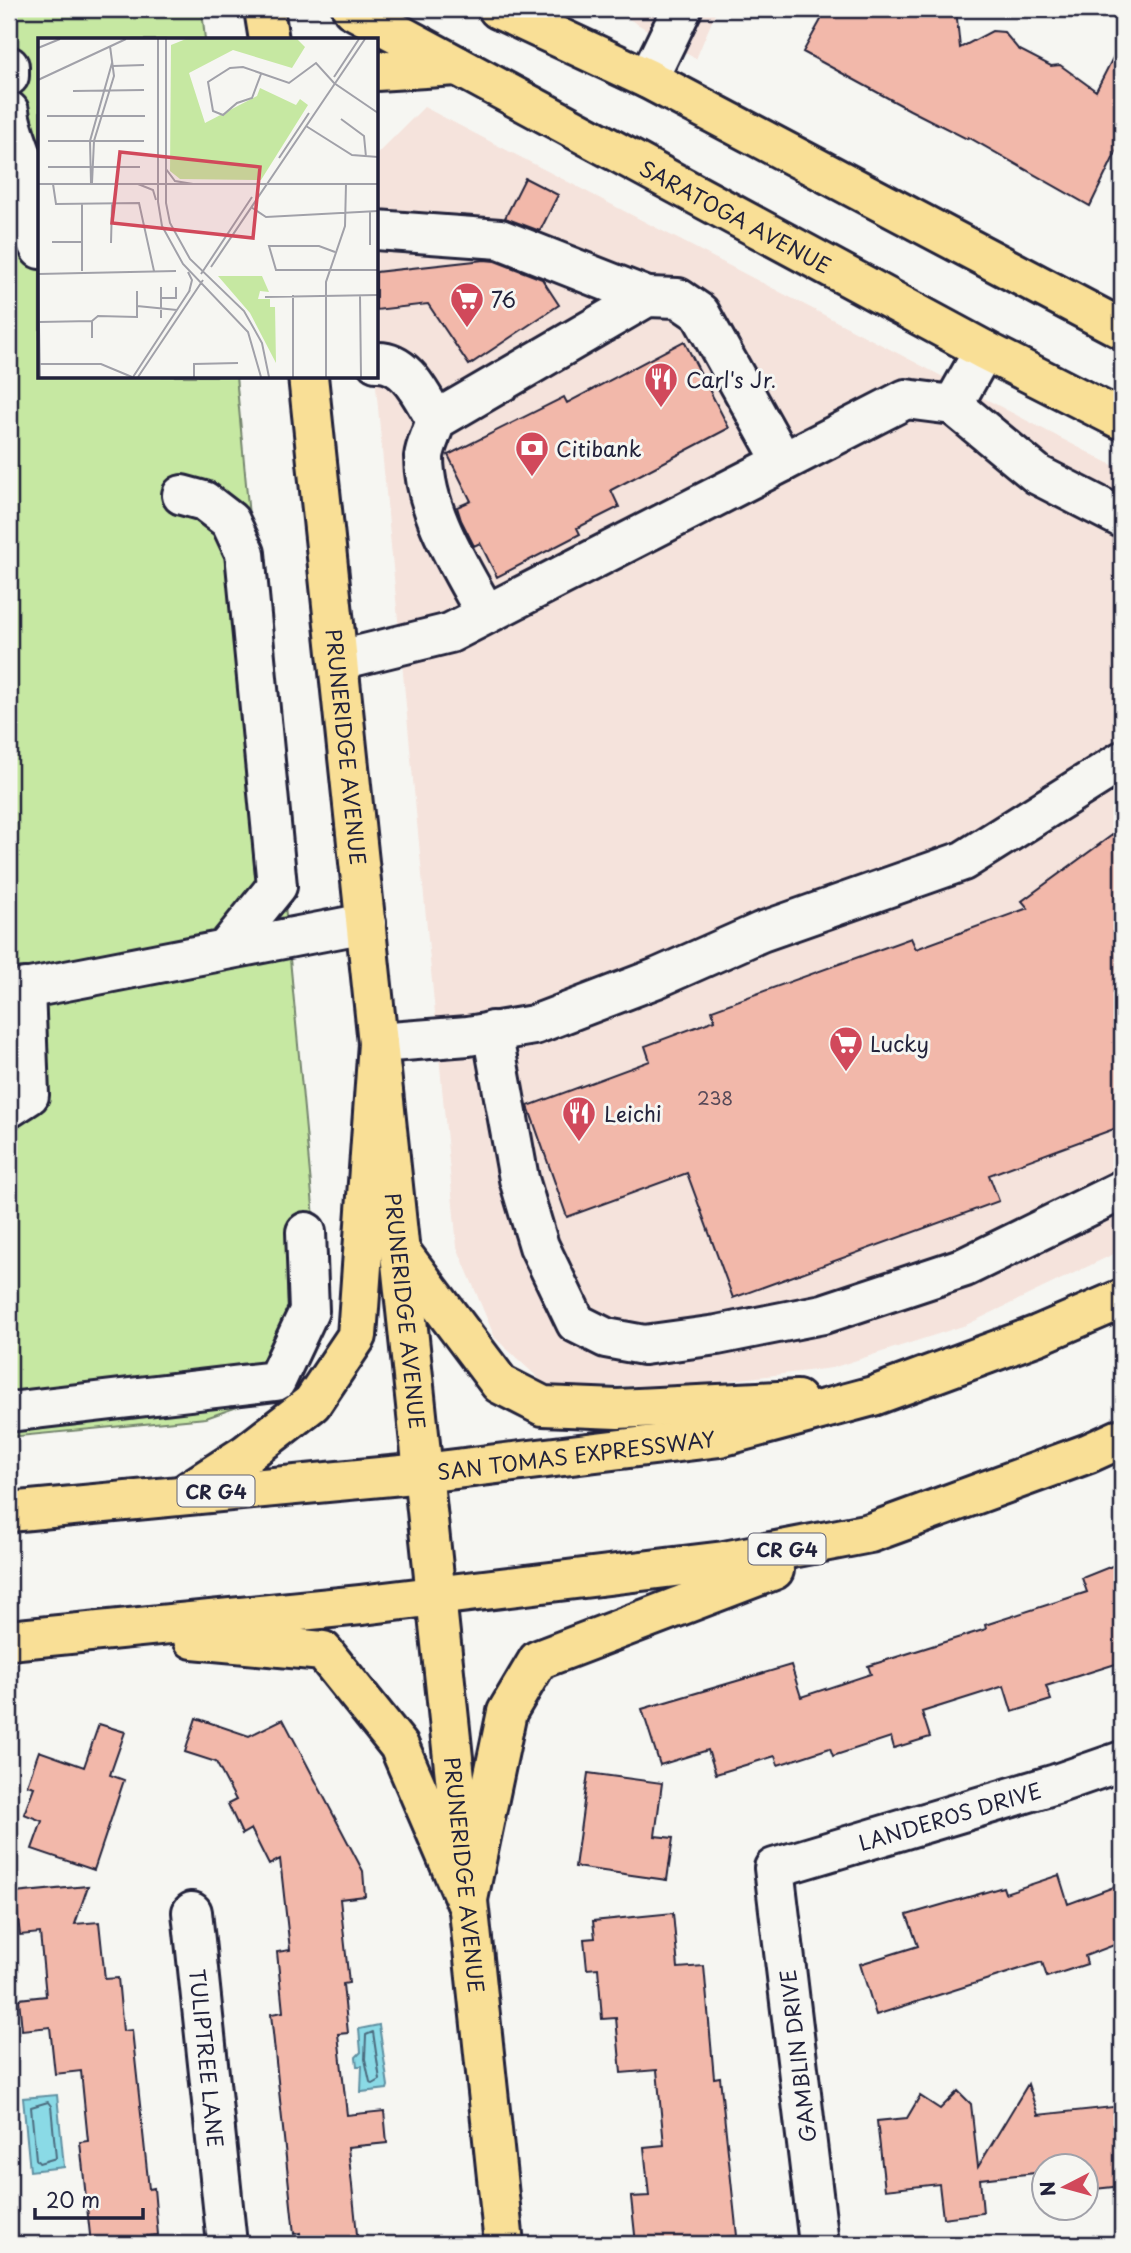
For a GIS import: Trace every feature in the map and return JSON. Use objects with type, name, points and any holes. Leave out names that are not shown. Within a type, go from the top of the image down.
[{"type":"main road","points":[[264,9],[269,38]]},
{"type":"main road","name":"SARATOGA AVENUE","points":[[352,9],[984,350],[1122,420]]},
{"type":"main road","points":[[498,9],[648,79],[1122,329]]},
{"type":"main road","points":[[378,71],[457,66]]},
{"type":"main road","name":"PRUNERIDGE AVENUE","points":[[308,378],[340,660],[504,2244]]},
{"type":"main road","points":[[184,1494],[246,1454],[312,1403],[357,1336],[378,1043]]},
{"type":"main road","points":[[400,1251],[499,1384],[543,1406],[618,1409],[873,1396]]},
{"type":"main road","name":"SAN TOMAS EXPRESSWAY","points":[[9,1512],[423,1473],[720,1437],[873,1396],[1038,1335],[1122,1299]]},
{"type":"main road","name":"CR G4","points":[[9,1640],[437,1595],[724,1561],[870,1533],[1089,1453],[1122,1437]]},
{"type":"main road","points":[[467,1904],[507,1712],[538,1660],[870,1533]]},
{"type":"main road","points":[[103,1630],[323,1651],[400,1746],[467,1904]]},
{"type":"street","points":[[648,79],[682,9]]},
{"type":"street","points":[[9,66],[9,76]]},
{"type":"street","points":[[9,111],[10,125],[26,170],[38,242]]},
{"type":"street","points":[[378,230],[500,239],[647,297],[678,298],[701,313],[783,462]]},
{"type":"street","points":[[486,614],[458,563],[432,501],[424,455],[436,420],[647,297]]},
{"type":"street","points":[[953,405],[984,350]]},
{"type":"street","points":[[378,362],[386,362],[403,371],[436,420]]},
{"type":"street","points":[[340,660],[450,633],[906,400],[953,405],[1038,475],[1122,518]]},
{"type":"street","points":[[182,495],[204,501],[230,520],[245,553],[262,712],[277,886],[226,948]]},
{"type":"street","points":[[378,1043],[534,1024],[657,978],[761,932],[963,862],[1122,761]]},
{"type":"street","points":[[9,1108],[29,1095],[17,990],[366,923]]},
{"type":"street","points":[[492,1031],[519,1179],[539,1246],[576,1322],[606,1338],[644,1345],[823,1314],[965,1267],[1122,1190]]},
{"type":"street","points":[[9,1412],[275,1381],[309,1311],[306,1232]]},
{"type":"street","name":"LANDEROS DRIVE","points":[[774,1868],[1056,1784],[1122,1761]]},
{"type":"street","name":"GAMBLIN DRIVE","points":[[774,1868],[819,2244]]},
{"type":"street","name":"TULIPTREE LANE","points":[[192,1912],[227,2244]]},
{"type":"shaded area","points":[[612,9],[717,9],[696,59]]},
{"type":"shaded area","points":[[424,107],[1122,470],[1122,1250],[966,1325],[832,1368],[685,1386],[547,1386],[495,1338],[457,1247],[375,378],[378,378],[378,153]]},
{"type":"green space","points":[[9,9],[202,9],[205,38],[38,38],[38,378],[236,378],[317,1250],[316,1315],[304,1368],[283,1391],[206,1418],[9,1437]]},
{"type":"water","points":[[379,2025],[388,2086],[387,2089],[361,2092],[362,2066],[357,2066],[356,2057],[361,2052],[359,2029]]},
{"type":"water","points":[[57,2095],[64,2167],[30,2171],[23,2098]]},
{"type":"building","points":[[827,9],[956,9],[960,48],[992,31],[1004,32],[1018,49],[1051,66],[1060,65],[1096,91],[1122,40],[1122,140],[1090,206],[968,137],[967,139],[910,110],[803,52]]},
{"type":"building","points":[[525,178],[558,195],[540,231],[505,218]]},
{"type":"building","points":[[495,261],[542,279],[559,305],[469,365],[428,304],[378,310],[378,272]]},
{"type":"building","points":[[684,341],[729,428],[611,490],[619,507],[577,528],[580,534],[497,577],[480,543],[474,546],[461,520],[457,507],[471,501],[448,455],[564,397],[567,403]]},
{"type":"building","points":[[1122,828],[1122,1126],[989,1175],[999,1201],[733,1298],[687,1173],[567,1217],[528,1106],[650,1061],[645,1046],[715,1020],[712,1010],[911,938],[916,949],[1028,908],[1022,901]]},
{"type":"building","points":[[1122,1562],[1122,1662],[1046,1686],[1051,1700],[1012,1712],[1004,1686],[922,1712],[930,1737],[894,1748],[891,1737],[833,1756],[830,1748],[778,1765],[775,1756],[716,1774],[708,1750],[660,1765],[642,1709],[791,1665],[801,1697],[871,1674],[868,1666],[986,1629],[985,1625],[1087,1592],[1082,1578]]},
{"type":"building","points":[[196,1718],[249,1736],[283,1719],[363,1871],[365,1896],[340,1899],[349,1983],[343,1984],[348,2033],[338,2034],[347,2115],[384,2111],[387,2143],[348,2147],[358,2244],[301,2244],[300,2233],[294,2234],[271,2014],[283,2012],[277,1952],[290,1950],[280,1859],[269,1865],[251,1829],[242,1834],[228,1804],[236,1800],[216,1762],[185,1752]]},
{"type":"building","points":[[99,1724],[125,1732],[110,1775],[124,1780],[94,1870],[32,1849],[42,1821],[24,1814],[34,1787],[27,1785],[39,1751],[84,1767]]},
{"type":"building","points":[[588,1773],[662,1783],[655,1836],[673,1838],[667,1880],[575,1867]]},
{"type":"building","points":[[1059,1875],[1068,1904],[1122,1884],[1122,1942],[1085,1956],[1087,1964],[1047,1977],[1042,1962],[876,2015],[860,1964],[918,1946],[907,1915],[1003,1887],[1005,1893]]},
{"type":"building","points":[[88,1886],[75,1924],[99,1922],[105,1979],[118,1978],[123,2031],[132,2030],[149,2189],[154,2188],[158,2235],[147,2236],[148,2244],[91,2244],[80,2142],[88,2141],[81,2071],[55,2074],[50,2027],[22,2030],[19,1999],[46,1996],[40,1933],[20,1935],[15,1893]]},
{"type":"building","points":[[673,1913],[678,1968],[704,1966],[714,2078],[720,2077],[737,2236],[636,2244],[631,2197],[649,2196],[644,2147],[664,2145],[657,2070],[621,2073],[616,2018],[602,2019],[598,1968],[587,1969],[584,1939],[595,1938],[593,1921]]},
{"type":"building","points":[[1028,2084],[1038,2115],[1122,2106],[1122,2186],[1100,2188],[1100,2152],[1030,2152],[1030,2174],[980,2179],[983,2213],[943,2218],[939,2184],[885,2190],[877,2121],[907,2118],[920,2096],[940,2109],[958,2091],[971,2104],[978,2167]]},
{"type":"place","name":"76","points":[[467,329]]},
{"type":"place","name":"Carl's Jr.","points":[[661,409]]},
{"type":"place","name":"Citibank","points":[[532,478]]},
{"type":"place","name":"Lucky","points":[[846,1073]]},
{"type":"place","name":"Leichi","points":[[579,1143]]}]
